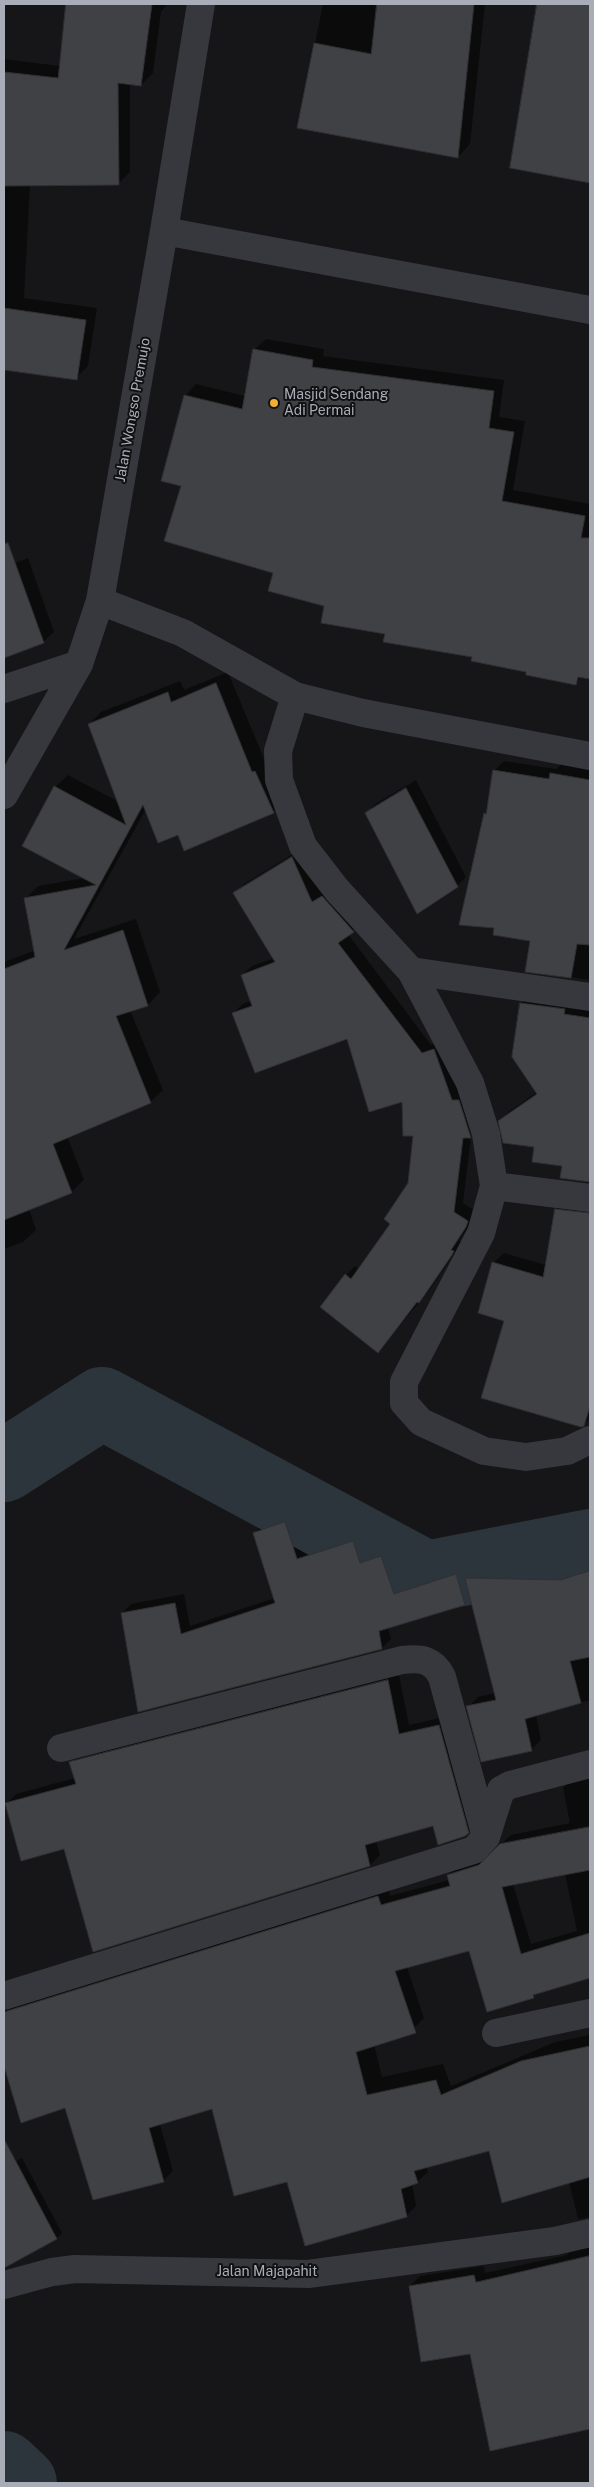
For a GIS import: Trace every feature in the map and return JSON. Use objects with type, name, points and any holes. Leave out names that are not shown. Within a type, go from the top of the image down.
[{"type":"street","name":"Jalan Wongso Premujo","points":[[4,795],[79,664],[100,601],[201,4]]},
{"type":"street","points":[[164,231],[590,310]]},
{"type":"street","points":[[100,601],[183,633],[296,696],[363,713],[590,756]]},
{"type":"street","points":[[4,689],[79,664]]},
{"type":"street","points":[[296,696],[278,751],[279,780],[303,846],[337,890],[411,971],[470,1083],[486,1134],[494,1186],[481,1233],[404,1382],[404,1403],[421,1422],[484,1450],[526,1457],[567,1451],[590,1440]]},
{"type":"street","points":[[411,971],[590,998]]},
{"type":"street","points":[[494,1186],[590,1198]]},
{"type":"street","points":[[61,1748],[392,1662],[418,1658],[428,1661],[437,1668],[442,1677],[486,1837]]},
{"type":"street","points":[[4,1996],[474,1850],[486,1837],[501,1790],[510,1785],[590,1764]]},
{"type":"street","points":[[496,2034],[590,2013]]},
{"type":"street","name":"Jalan Majapahit","points":[[10,2283],[52,2272],[75,2269],[308,2274],[555,2241],[590,2233]]},
{"type":"building","points":[[66,4],[152,4],[141,86],[118,83],[119,185],[4,186],[4,72],[58,78]]},
{"type":"building","points":[[377,4],[474,4],[458,158],[297,128],[314,43],[371,54]]},
{"type":"building","points":[[537,4],[590,4],[590,183],[510,168]]},
{"type":"building","points":[[4,308],[86,320],[77,380],[4,370]]},
{"type":"building","points":[[253,349],[313,360],[312,367],[494,391],[489,428],[514,432],[502,501],[585,516],[581,538],[590,538],[590,679],[578,677],[576,685],[526,675],[526,672],[471,661],[472,657],[383,642],[385,634],[321,623],[324,606],[268,591],[273,573],[164,541],[181,486],[161,481],[184,395],[242,409]]},
{"type":"building","points":[[8,543],[44,643],[4,658],[4,544]]},
{"type":"building","points":[[216,683],[252,772],[255,771],[274,813],[184,851],[178,835],[158,843],[143,805],[64,950],[123,930],[148,1006],[116,1016],[151,1103],[53,1144],[72,1193],[4,1220],[4,969],[35,957],[24,898],[96,885],[22,846],[54,786],[126,825],[88,724],[168,692],[171,702]]},
{"type":"building","points":[[493,770],[549,779],[550,773],[590,780],[590,945],[577,944],[571,978],[525,972],[530,941],[493,935],[494,928],[459,925],[484,813],[486,814]]},
{"type":"building","points":[[406,788],[458,887],[417,914],[365,813]]},
{"type":"building","points":[[292,857],[312,902],[322,896],[354,932],[338,943],[422,1053],[434,1049],[452,1100],[459,1100],[471,1138],[463,1138],[454,1212],[468,1221],[466,1227],[451,1250],[454,1251],[452,1255],[419,1303],[417,1302],[378,1353],[320,1307],[345,1274],[351,1279],[390,1224],[384,1219],[408,1183],[413,1136],[403,1136],[402,1102],[369,1112],[347,1039],[255,1073],[232,1013],[252,1006],[241,975],[275,962],[233,893]]},
{"type":"building","points":[[520,1003],[565,1009],[564,1014],[590,1018],[590,1182],[560,1178],[562,1166],[532,1162],[534,1147],[503,1143],[498,1121],[537,1094],[512,1057]]},
{"type":"building","points":[[555,1209],[590,1213],[590,1406],[584,1426],[581,1427],[481,1398],[504,1321],[478,1313],[492,1262],[543,1277]]},
{"type":"building","points":[[285,1522],[297,1559],[353,1541],[360,1563],[381,1556],[394,1594],[456,1574],[465,1605],[379,1631],[382,1649],[138,1712],[121,1613],[175,1603],[181,1634],[275,1603],[253,1533]]},
{"type":"building","points":[[590,1571],[590,1657],[570,1661],[581,1703],[525,1719],[532,1751],[481,1762],[466,1706],[496,1700],[465,1578],[560,1580]]},
{"type":"building","points":[[388,1680],[399,1734],[439,1725],[469,1833],[465,1836],[438,1845],[433,1826],[365,1845],[370,1866],[93,1952],[64,1849],[21,1861],[5,1803],[76,1784],[69,1762]]},
{"type":"building","points":[[590,1827],[590,1870],[502,1887],[521,1954],[590,1933],[590,1978],[533,1995],[534,1998],[487,2012],[469,1951],[395,1971],[416,2033],[356,2052],[367,2095],[436,2080],[441,2095],[521,2061],[590,2046],[590,2177],[502,2203],[489,2151],[414,2171],[418,2183],[401,2189],[407,2217],[305,2246],[287,2182],[234,2196],[212,2109],[149,2128],[164,2182],[93,2200],[65,2108],[21,2123],[4,2066],[4,2012],[378,1896],[381,1905],[450,1886],[447,1875],[479,1865],[500,1844]]},
{"type":"building","points":[[4,2139],[57,2239],[4,2268]]},
{"type":"building","points":[[590,2256],[590,2429],[490,2451],[470,2354],[421,2362],[409,2286],[474,2275],[476,2282]]},
{"type":"waterway","points":[[4,1466],[102,1403],[426,1577],[590,1545]]},
{"type":"waterway","points":[[4,2467],[21,2483]]},
{"type":"place","name":"Masjid Sendang Adi Permai","points":[[274,403]]}]
